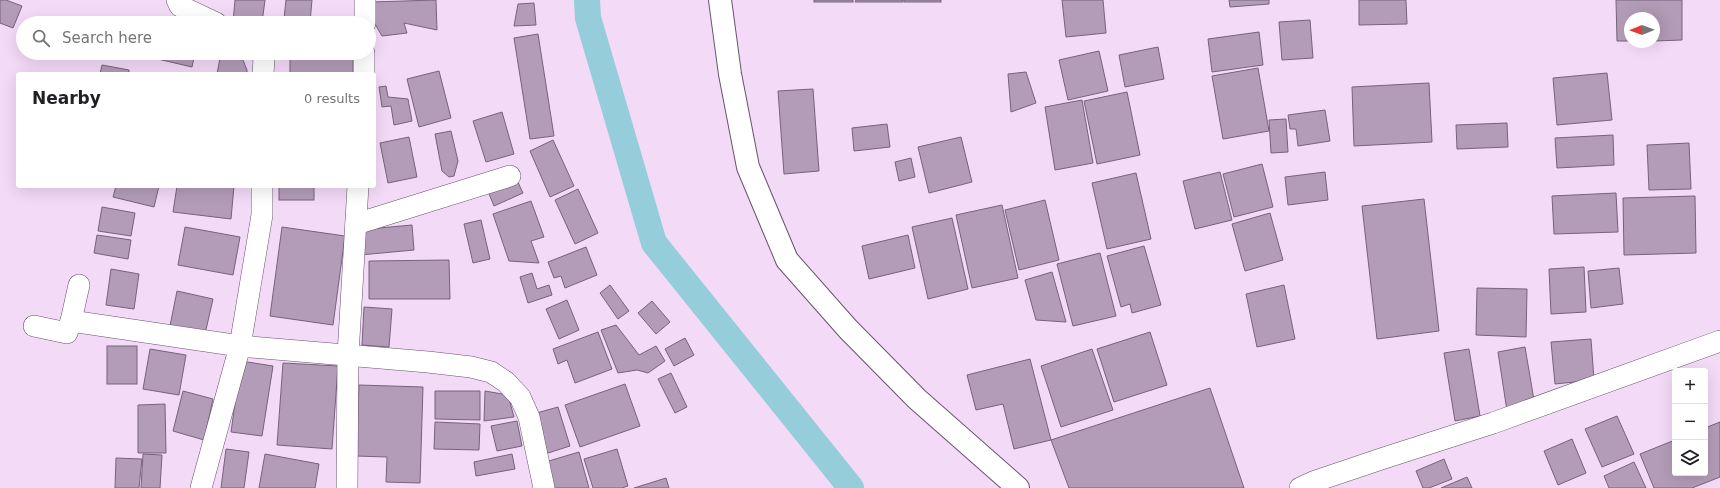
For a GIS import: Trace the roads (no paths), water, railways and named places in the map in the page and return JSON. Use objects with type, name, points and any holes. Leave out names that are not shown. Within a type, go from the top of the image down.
[{"type":"street","points":[[178,0],[180,6],[201,16]]},
{"type":"street","points":[[365,0],[365,16]]},
{"type":"street","points":[[720,0],[730,74],[748,167],[787,260],[848,329],[917,399],[1018,488]]},
{"type":"street","points":[[264,60],[264,72]]},
{"type":"street","points":[[364,60],[364,72]]},
{"type":"street","points":[[356,224],[510,176]]},
{"type":"street","points":[[201,488],[240,346],[262,215],[262,188]]},
{"type":"street","points":[[347,488],[348,356],[358,188]]},
{"type":"street","points":[[34,326],[67,334],[79,285]]},
{"type":"street","points":[[71,321],[240,346],[470,367],[491,372],[506,382],[520,397],[529,417],[544,488]]},
{"type":"street","points":[[1300,488],[1313,482],[1381,459],[1493,423],[1720,341]]},
{"type":"waterway","points":[[587,0],[588,18],[654,243],[851,488]]}]
